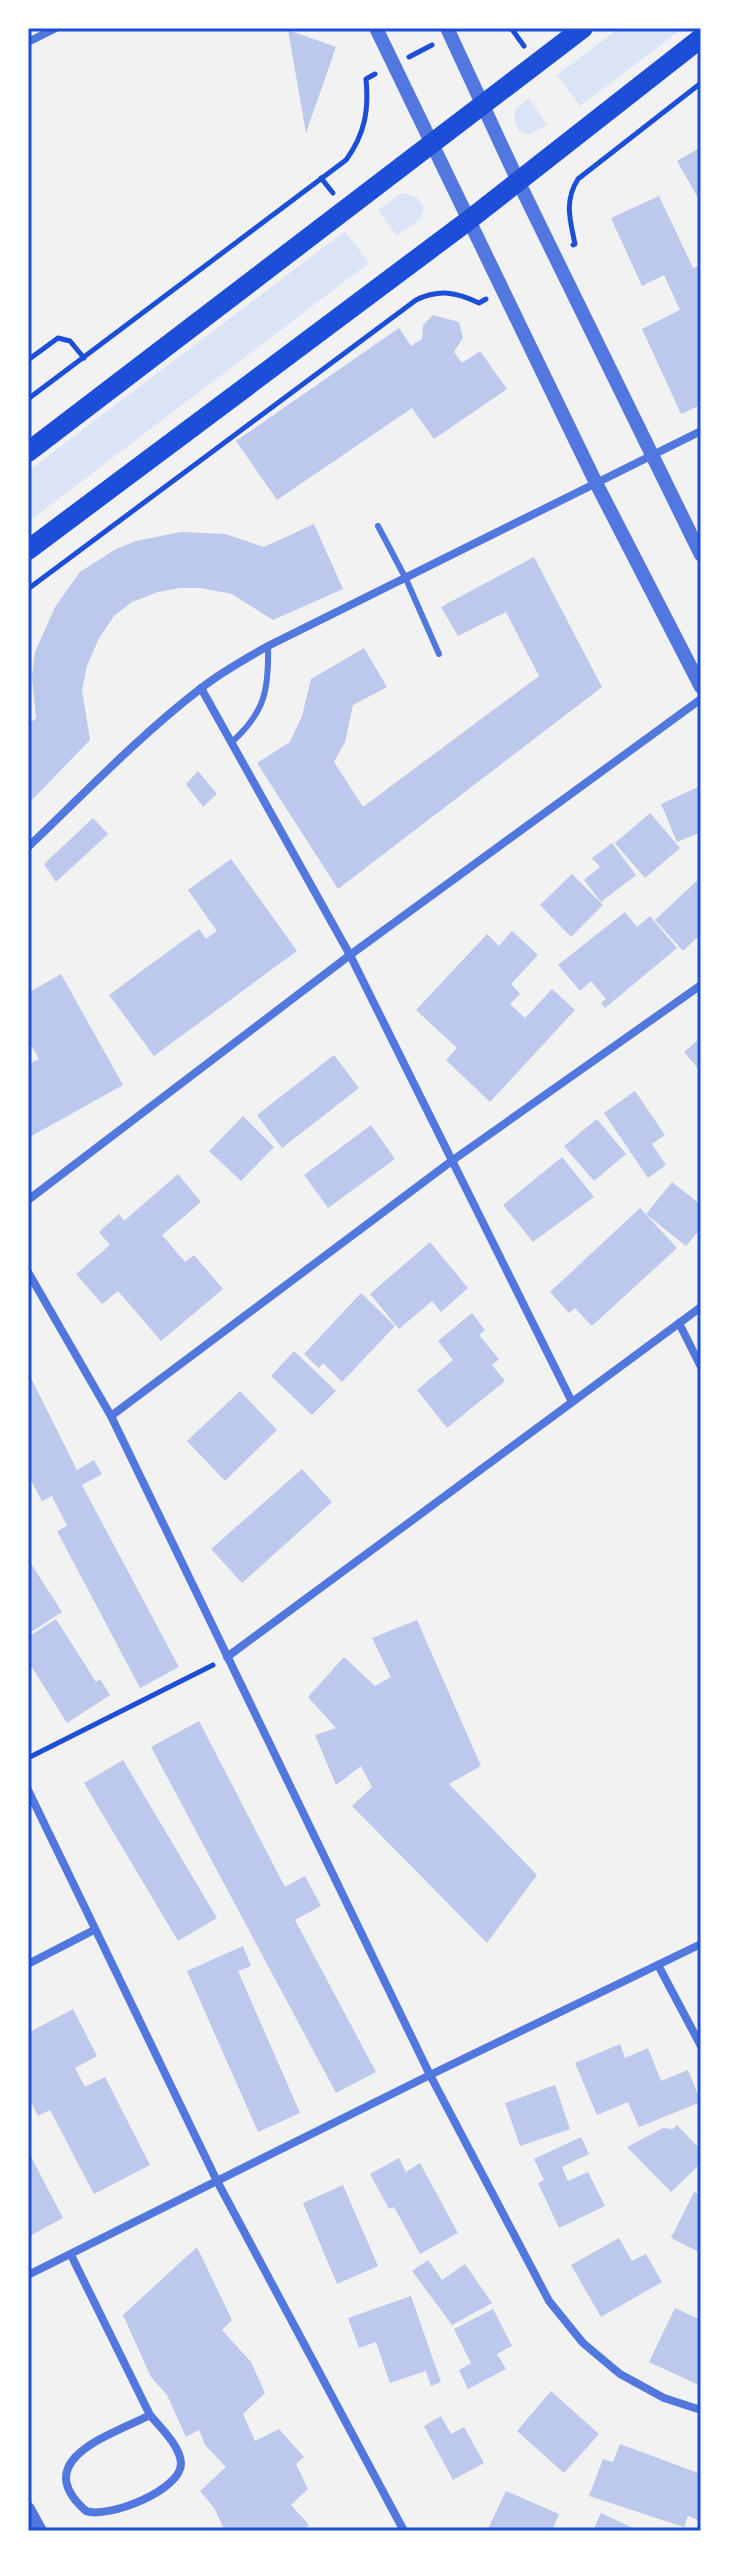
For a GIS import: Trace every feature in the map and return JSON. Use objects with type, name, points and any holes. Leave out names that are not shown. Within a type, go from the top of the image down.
[{"type":"main road","points":[[28,452],[583,28]]},
{"type":"main road","points":[[28,550],[469,220],[701,38]]},
{"type":"street","points":[[28,42],[55,28]]},
{"type":"street","points":[[376,28],[596,483],[701,687]]},
{"type":"street","points":[[449,32],[518,181],[701,555]]},
{"type":"street","points":[[28,847],[160,722],[201,688],[268,646],[701,431]]},
{"type":"street","points":[[201,688],[350,955],[572,1402]]},
{"type":"street","points":[[28,1200],[350,955],[701,699]]},
{"type":"street","points":[[111,1416],[453,1160],[701,985]]},
{"type":"street","points":[[28,1272],[111,1416],[430,2075],[549,2301],[575,2333],[620,2374],[664,2398],[701,2410]]},
{"type":"street","points":[[227,1657],[701,1307]]},
{"type":"street","points":[[679,1323],[701,1367]]},
{"type":"street","points":[[28,1790],[217,2181],[404,2531]]},
{"type":"street","points":[[28,1964],[94,1930]]},
{"type":"street","points":[[28,2275],[701,1944]]},
{"type":"street","points":[[658,1965],[701,2046]]},
{"type":"street","points":[[71,2255],[150,2415],[181,2461],[178,2475],[155,2493],[120,2510],[101,2514],[86,2511],[69,2488],[67,2473],[74,2457],[86,2447],[150,2415]]},
{"type":"street","points":[[28,2509],[40,2531]]},
{"type":"lane","points":[[378,526],[406,579],[439,654]]},
{"type":"lane","points":[[232,742],[249,726],[262,705],[269,675],[268,646]]},
{"type":"path","points":[[28,399],[346,160],[366,123],[366,79],[449,32]]},
{"type":"path","points":[[556,256],[575,244],[568,203],[578,179],[701,83]]},
{"type":"path","points":[[28,589],[416,300],[428,294],[453,292],[479,303],[504,288]]},
{"type":"path","points":[[28,360],[58,338],[70,341],[84,358]]},
{"type":"path","points":[[28,1758],[227,1657]]},
{"type":"shaded area","points":[[619,28],[683,28],[580,106],[557,75]]},
{"type":"shaded area","points":[[529,98],[547,125],[529,135],[519,131],[514,119],[516,109]]},
{"type":"shaded area","points":[[402,193],[417,197],[424,208],[420,219],[397,236],[378,210]]},
{"type":"shaded area","points":[[345,231],[369,263],[28,522],[28,471]]},
{"type":"building","points":[[288,30],[336,47],[306,133]]},
{"type":"building","points":[[701,147],[701,203],[677,161]]},
{"type":"building","points":[[659,196],[693,268],[701,265],[701,405],[681,414],[642,329],[680,310],[664,275],[642,286],[611,218]]},
{"type":"building","points":[[433,315],[459,322],[463,338],[454,352],[462,363],[480,351],[507,389],[434,439],[412,408],[277,500],[236,441],[399,328],[411,346],[422,339],[423,325]]},
{"type":"building","points":[[314,524],[343,589],[273,620],[232,594],[200,588],[158,592],[132,602],[114,616],[99,638],[87,666],[82,690],[90,740],[28,804],[28,725],[36,718],[32,677],[35,652],[55,607],[80,572],[116,549],[136,541],[181,532],[225,534],[264,547]]},
{"type":"building","points":[[534,557],[602,687],[338,889],[257,763],[290,742],[302,716],[311,679],[364,648],[387,687],[353,705],[345,742],[334,762],[363,807],[539,676],[506,612],[458,636],[441,607]]},
{"type":"building","points":[[198,771],[217,794],[203,807],[186,784]]},
{"type":"building","points":[[698,787],[701,793],[701,832],[677,842],[661,804]]},
{"type":"building","points":[[650,813],[680,848],[645,878],[615,843]]},
{"type":"building","points":[[93,818],[108,834],[56,882],[44,864]]},
{"type":"building","points":[[612,843],[636,875],[601,902],[584,880],[600,867],[592,858]]},
{"type":"building","points":[[231,859],[297,951],[154,1056],[109,995],[199,929],[206,939],[217,931],[188,890]]},
{"type":"building","points":[[572,874],[603,905],[571,937],[540,905]]},
{"type":"building","points":[[701,877],[701,934],[683,951],[655,920]]},
{"type":"building","points":[[625,912],[637,927],[650,916],[677,948],[605,1008],[601,1003],[606,999],[591,981],[580,991],[558,965]]},
{"type":"building","points":[[512,931],[538,955],[511,984],[520,994],[510,1004],[525,1018],[552,989],[575,1010],[490,1102],[446,1060],[457,1048],[416,1010],[487,934],[499,946]]},
{"type":"building","points":[[61,974],[123,1085],[28,1138],[28,1065],[39,1059],[28,1039],[28,993]]},
{"type":"building","points":[[698,1040],[701,1043],[701,1072],[684,1052]]},
{"type":"building","points":[[334,1055],[359,1088],[282,1148],[257,1115]]},
{"type":"building","points":[[635,1091],[665,1135],[652,1144],[666,1165],[648,1178],[604,1113]]},
{"type":"building","points":[[243,1116],[274,1147],[241,1181],[209,1151]]},
{"type":"building","points":[[597,1119],[626,1154],[594,1181],[564,1146]]},
{"type":"building","points":[[371,1125],[395,1159],[328,1208],[304,1175]]},
{"type":"building","points":[[562,1157],[594,1197],[533,1242],[503,1205]]},
{"type":"building","points":[[178,1174],[201,1202],[162,1235],[185,1262],[194,1255],[223,1289],[161,1341],[118,1291],[102,1304],[76,1274],[110,1245],[99,1232],[119,1214],[124,1221]]},
{"type":"building","points":[[672,1182],[701,1205],[701,1228],[686,1246],[646,1214]]},
{"type":"building","points":[[640,1208],[677,1248],[592,1326],[575,1308],[569,1313],[550,1292]]},
{"type":"building","points":[[430,1242],[468,1288],[441,1312],[432,1301],[399,1329],[370,1294]]},
{"type":"building","points":[[361,1293],[395,1326],[342,1382],[323,1363],[319,1368],[304,1354]]},
{"type":"building","points":[[472,1313],[485,1330],[479,1335],[499,1359],[492,1365],[505,1381],[447,1428],[417,1390],[453,1360],[438,1341]]},
{"type":"building","points":[[294,1351],[336,1391],[312,1415],[271,1376]]},
{"type":"building","points":[[28,1372],[77,1470],[94,1460],[102,1474],[82,1485],[179,1667],[140,1688],[57,1531],[67,1526],[52,1496],[42,1501],[28,1475]]},
{"type":"building","points":[[240,1391],[277,1430],[225,1481],[187,1441]]},
{"type":"building","points":[[302,1469],[332,1502],[242,1583],[211,1549]]},
{"type":"building","points":[[28,1559],[62,1612],[28,1634]]},
{"type":"building","points":[[56,1619],[96,1682],[100,1679],[110,1695],[67,1723],[28,1661],[28,1637]]},
{"type":"building","points":[[417,1620],[481,1766],[449,1784],[537,1875],[487,1943],[352,1806],[372,1787],[361,1766],[336,1785],[315,1735],[336,1728],[308,1697],[344,1657],[375,1686],[391,1677],[372,1638]]},
{"type":"building","points":[[199,1721],[285,1887],[305,1876],[321,1906],[295,1920],[376,2072],[336,2093],[151,1747]]},
{"type":"building","points":[[123,1760],[217,1918],[178,1941],[84,1783]]},
{"type":"building","points":[[243,1946],[251,1966],[238,1971],[300,2113],[258,2132],[187,1971]]},
{"type":"building","points":[[73,2009],[97,2056],[75,2068],[85,2087],[105,2077],[150,2165],[94,2194],[50,2110],[38,2116],[28,2096],[28,2033]]},
{"type":"building","points":[[620,2044],[625,2058],[648,2048],[661,2081],[688,2070],[701,2102],[639,2127],[628,2102],[597,2115],[575,2063]]},
{"type":"building","points":[[555,2085],[570,2129],[520,2146],[505,2103]]},
{"type":"building","points":[[677,2125],[701,2150],[701,2163],[671,2192],[627,2147],[663,2128],[673,2129]]},
{"type":"building","points":[[581,2137],[589,2154],[562,2167],[568,2181],[588,2172],[605,2206],[559,2228],[538,2183],[544,2180],[534,2159]]},
{"type":"building","points":[[28,2151],[63,2218],[28,2237]]},
{"type":"building","points":[[399,2158],[406,2172],[420,2163],[458,2233],[420,2254],[394,2207],[389,2209],[370,2174]]},
{"type":"building","points":[[343,2185],[378,2266],[337,2284],[303,2203]]},
{"type":"building","points":[[694,2192],[701,2195],[701,2253],[671,2238]]},
{"type":"building","points":[[619,2238],[632,2261],[646,2254],[662,2282],[601,2317],[571,2265]]},
{"type":"building","points":[[197,2247],[232,2320],[222,2330],[251,2362],[265,2393],[243,2414],[255,2441],[279,2429],[304,2457],[296,2464],[308,2489],[291,2505],[309,2525],[303,2531],[225,2531],[214,2508],[200,2491],[226,2467],[205,2445],[199,2430],[186,2437],[167,2395],[151,2377],[123,2315]]},
{"type":"building","points":[[428,2260],[442,2280],[465,2264],[492,2303],[452,2325],[412,2271]]},
{"type":"building","points":[[411,2296],[441,2382],[431,2386],[426,2371],[390,2383],[376,2342],[359,2348],[348,2318]]},
{"type":"building","points":[[675,2308],[701,2320],[701,2386],[649,2362]]},
{"type":"building","points":[[493,2309],[512,2346],[497,2354],[506,2369],[468,2389],[459,2370],[471,2363],[454,2329]]},
{"type":"building","points":[[551,2391],[599,2434],[564,2473],[517,2431]]},
{"type":"building","points":[[441,2416],[451,2434],[464,2427],[484,2463],[453,2480],[424,2426]]},
{"type":"building","points":[[620,2444],[701,2474],[701,2521],[688,2516],[684,2527],[589,2496],[603,2459],[613,2462]]},
{"type":"building","points":[[506,2491],[559,2514],[552,2531],[487,2531]]},
{"type":"building","points":[[601,2513],[639,2531],[593,2531]]}]
